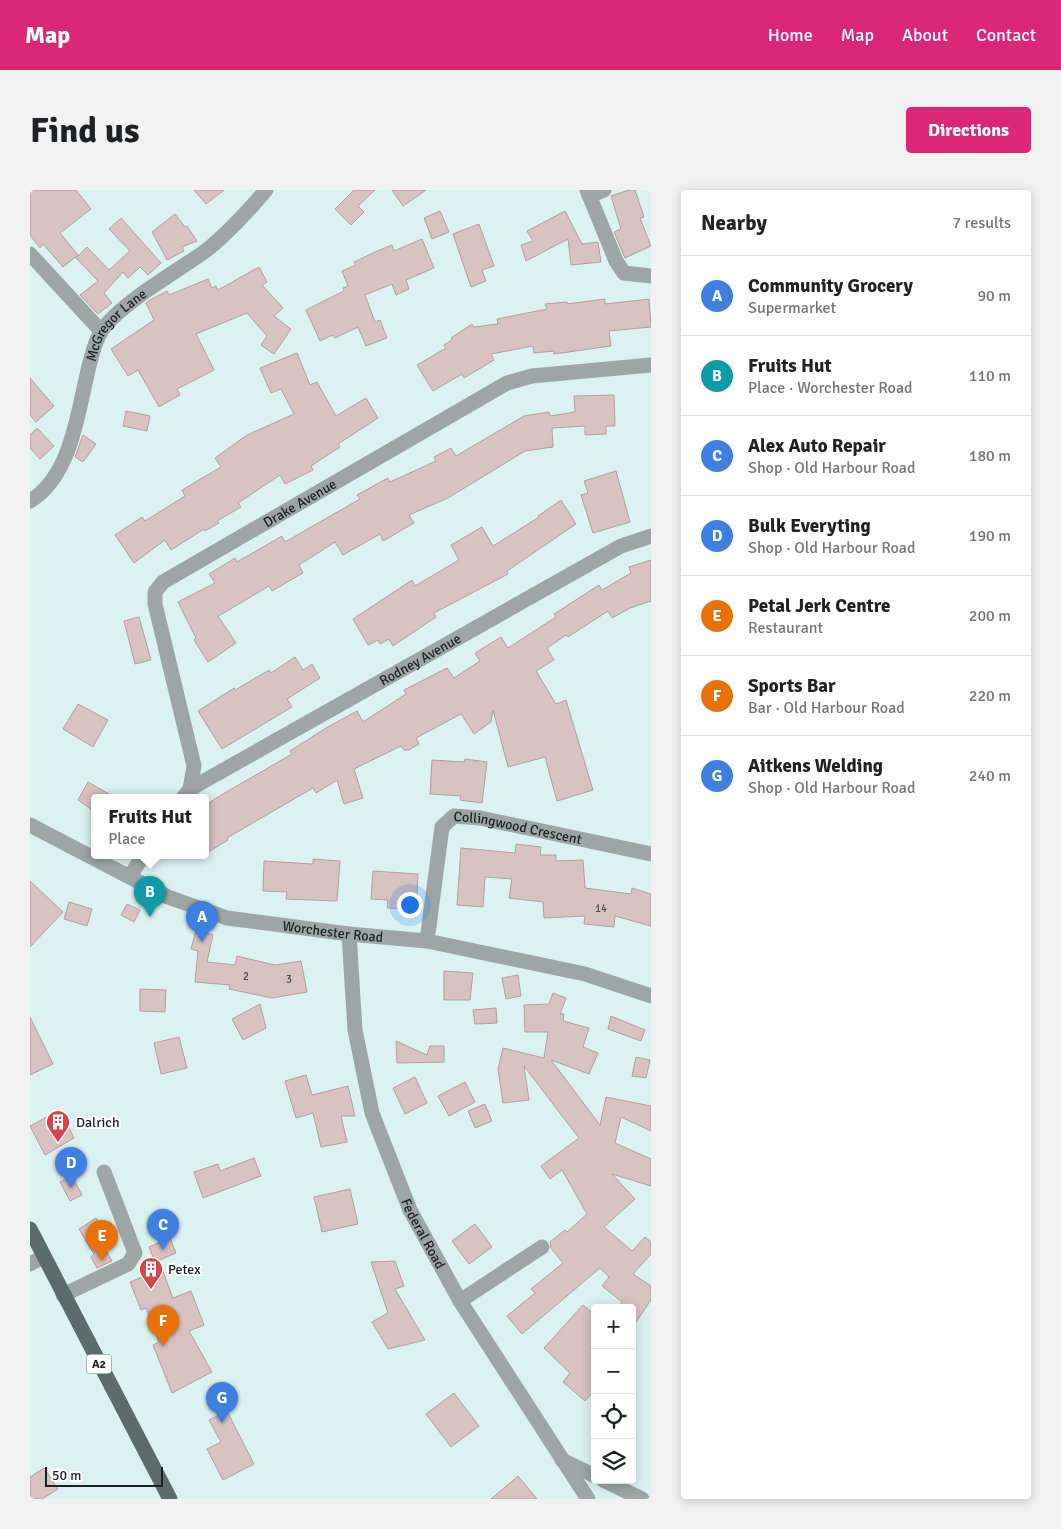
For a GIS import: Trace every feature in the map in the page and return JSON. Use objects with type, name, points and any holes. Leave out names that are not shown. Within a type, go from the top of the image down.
[{"type":"main road","name":"A2","points":[[30,1229],[37,1261],[62,1295],[169,1499]]},
{"type":"street","name":"McGregor Lane","points":[[30,501],[42,494],[57,476],[66,454],[94,348],[101,331],[120,311],[206,250],[266,190]]},
{"type":"street","points":[[604,190],[588,193],[616,262],[624,273],[651,276]]},
{"type":"street","points":[[30,254],[101,331]]},
{"type":"street","name":"Drake Avenue","points":[[187,794],[194,766],[155,604],[155,592],[163,582],[507,384],[532,376],[651,365]]},
{"type":"street","name":"Rodney Avenue","points":[[187,794],[621,546],[651,536]]},
{"type":"street","name":"Collingwood Crescent","points":[[427,941],[442,828],[454,816],[480,818],[651,854]]},
{"type":"street","name":"Worchester Road","points":[[30,825],[91,856]]},
{"type":"street","name":"Worchester Road","points":[[97,859],[168,898],[226,918],[349,934],[427,941],[585,974],[651,996]]},
{"type":"street","points":[[130,876],[141,859]]},
{"type":"street","name":"Federal Road","points":[[349,934],[355,1030],[372,1113],[410,1210],[460,1301],[561,1460],[588,1499]]},
{"type":"street","points":[[62,1295],[128,1264],[135,1253],[104,1172]]},
{"type":"street","points":[[460,1301],[542,1248]]},
{"type":"street","points":[[561,1460],[591,1474]]},
{"type":"street","points":[[612,1484],[642,1499]]},
{"type":"building","points":[[30,190],[76,190],[91,209],[60,233],[78,255],[63,267],[43,244],[40,248],[30,235]]},
{"type":"building","points":[[194,190],[224,190],[206,204]]},
{"type":"building","points":[[354,190],[375,190],[358,206],[364,212],[351,225],[335,209]]},
{"type":"building","points":[[392,190],[426,190],[403,206]]},
{"type":"building","points":[[635,190],[644,217],[640,218],[651,246],[625,258],[614,232],[621,229],[611,196]]},
{"type":"building","points":[[440,211],[449,232],[432,239],[424,218]]},
{"type":"building","points":[[565,211],[582,244],[598,242],[601,262],[571,265],[568,239],[526,261],[521,245],[533,241],[527,231]]},
{"type":"building","points":[[175,214],[185,227],[187,226],[197,241],[182,247],[184,251],[167,260],[152,232]]},
{"type":"building","points":[[121,218],[161,263],[148,275],[140,267],[128,278],[123,272],[104,293],[112,303],[98,314],[80,295],[98,281],[76,258],[87,247],[109,270],[130,251],[109,229]]},
{"type":"building","points":[[479,224],[494,266],[482,270],[486,281],[471,287],[453,234]]},
{"type":"building","points":[[422,239],[434,268],[406,280],[409,289],[396,295],[392,284],[365,295],[375,322],[380,320],[387,338],[366,346],[358,327],[335,338],[333,335],[320,341],[306,310],[344,291],[343,288],[348,286],[342,271],[356,265],[354,262],[392,245],[394,251]]},
{"type":"building","points":[[259,267],[267,282],[262,285],[283,308],[274,316],[291,329],[274,354],[261,345],[267,336],[247,313],[196,334],[214,370],[177,389],[180,395],[159,407],[138,370],[128,376],[111,349],[154,320],[146,303],[150,300],[167,291],[169,295],[208,279],[212,288],[216,286],[218,290]]},
{"type":"building","points":[[605,299],[605,304],[649,299],[651,327],[609,331],[611,346],[554,354],[554,351],[534,353],[533,346],[491,354],[494,360],[464,378],[462,374],[433,391],[417,365],[446,348],[444,345],[452,340],[451,338],[472,324],[474,327],[498,324],[497,319],[547,309],[545,304],[567,302],[567,304]]},
{"type":"building","points":[[297,353],[310,385],[317,382],[336,416],[366,398],[378,418],[338,444],[340,447],[311,466],[313,470],[285,484],[280,475],[238,503],[241,507],[217,521],[219,523],[205,531],[204,529],[171,550],[165,540],[134,563],[115,535],[142,517],[145,521],[185,496],[182,490],[221,467],[215,458],[247,435],[294,414],[281,389],[271,393],[260,368]]},
{"type":"building","points":[[30,378],[54,406],[36,422],[30,415]]},
{"type":"building","points":[[614,395],[615,426],[606,426],[606,434],[585,435],[585,426],[552,428],[553,447],[525,451],[448,498],[409,515],[414,523],[383,541],[380,534],[343,555],[335,542],[299,565],[303,573],[272,591],[269,586],[218,616],[236,643],[208,662],[194,640],[196,638],[178,602],[215,583],[209,574],[235,558],[237,562],[282,536],[285,542],[360,499],[357,495],[388,478],[390,482],[436,461],[434,457],[451,448],[456,456],[524,416],[549,412],[550,416],[575,412],[574,396]]},
{"type":"building","points":[[126,411],[150,416],[147,431],[123,426]]},
{"type":"building","points":[[37,428],[54,446],[40,459],[30,448],[30,435]]},
{"type":"building","points":[[83,435],[96,444],[83,462],[75,457]]},
{"type":"building","points":[[616,471],[630,522],[593,533],[581,495],[588,493],[584,481]]},
{"type":"building","points":[[561,500],[576,524],[507,571],[508,574],[434,613],[436,617],[393,646],[389,639],[380,644],[378,640],[368,645],[353,619],[412,580],[415,586],[459,560],[451,545],[482,527],[493,546],[539,517]]},
{"type":"building","points":[[651,560],[651,601],[630,608],[612,618],[608,611],[568,637],[566,635],[547,648],[554,660],[536,671],[556,704],[566,700],[593,790],[557,801],[545,757],[508,767],[493,710],[491,722],[474,734],[461,714],[416,738],[419,744],[409,750],[404,750],[401,746],[354,769],[363,798],[344,804],[337,780],[316,793],[313,788],[227,838],[228,840],[209,852],[209,803],[216,798],[292,754],[290,751],[357,711],[363,722],[406,694],[404,690],[447,668],[454,678],[480,661],[475,653],[501,637],[508,648],[556,617],[554,614],[599,585],[602,590],[631,573],[629,567]]},
{"type":"building","points":[[139,617],[151,660],[135,664],[124,621]]},
{"type":"building","points":[[295,657],[303,670],[312,664],[320,678],[287,699],[292,707],[222,749],[198,711],[234,688],[235,690],[269,670],[271,673]]},
{"type":"building","points":[[78,704],[108,720],[93,747],[63,729]]},
{"type":"building","points":[[465,759],[487,762],[482,803],[460,800],[461,796],[430,794],[432,760],[464,762]]},
{"type":"building","points":[[88,782],[109,794],[91,794],[91,809],[78,800]]},
{"type":"building","points":[[516,844],[541,847],[540,855],[556,855],[556,861],[583,860],[585,888],[631,894],[632,888],[651,894],[651,926],[615,916],[614,927],[584,924],[585,916],[544,918],[543,902],[509,898],[512,879],[485,877],[483,907],[457,905],[461,848],[515,853]]},
{"type":"building","points":[[313,859],[340,861],[337,901],[286,899],[287,892],[263,891],[264,861],[313,864]]},
{"type":"building","points":[[373,871],[418,874],[417,895],[409,895],[408,909],[387,908],[388,900],[371,899]]},
{"type":"building","points":[[30,881],[63,912],[30,947]]},
{"type":"building","points":[[69,902],[92,909],[87,926],[64,919]]},
{"type":"building","points":[[127,904],[140,910],[134,922],[121,915]]},
{"type":"building","points":[[196,930],[213,935],[207,962],[235,965],[237,956],[275,965],[301,961],[307,992],[272,998],[229,989],[230,985],[195,982],[198,951],[191,949]]},
{"type":"building","points":[[444,971],[473,973],[470,1000],[444,1000]]},
{"type":"building","points":[[518,975],[521,996],[506,999],[502,978]]},
{"type":"building","points":[[140,989],[166,990],[165,1012],[140,1011]]},
{"type":"building","points":[[553,993],[566,998],[560,1014],[564,1014],[563,1021],[589,1028],[583,1047],[598,1053],[589,1074],[551,1060],[600,1125],[606,1097],[651,1106],[651,1131],[621,1117],[615,1143],[651,1159],[651,1186],[612,1174],[635,1199],[604,1227],[632,1251],[645,1237],[651,1242],[651,1254],[633,1274],[651,1286],[651,1300],[636,1322],[636,1304],[621,1304],[622,1302],[602,1286],[609,1277],[600,1268],[522,1334],[507,1316],[535,1293],[531,1289],[563,1263],[551,1248],[550,1242],[565,1230],[567,1232],[587,1214],[562,1170],[550,1179],[541,1166],[579,1138],[524,1066],[529,1100],[503,1103],[498,1069],[503,1048],[544,1058],[548,1032],[525,1032],[524,1005],[549,1004]]},
{"type":"building","points":[[260,1004],[266,1028],[243,1040],[232,1019]]},
{"type":"building","points":[[496,1008],[497,1023],[475,1024],[473,1010]]},
{"type":"building","points":[[611,1016],[645,1030],[641,1041],[608,1029]]},
{"type":"building","points":[[30,1017],[53,1064],[30,1075]]},
{"type":"building","points":[[179,1037],[187,1068],[161,1074],[154,1043]]},
{"type":"building","points":[[396,1041],[427,1055],[430,1046],[444,1046],[444,1062],[397,1063]]},
{"type":"building","points":[[636,1057],[650,1060],[646,1078],[632,1076]]},
{"type":"building","points":[[306,1075],[312,1095],[348,1086],[355,1116],[341,1116],[347,1142],[321,1147],[313,1113],[296,1118],[285,1081]]},
{"type":"building","points":[[415,1077],[427,1103],[405,1114],[393,1088]]},
{"type":"building","points":[[465,1082],[475,1102],[449,1116],[438,1096]]},
{"type":"building","points":[[485,1104],[492,1121],[475,1128],[468,1111]]},
{"type":"building","points":[[60,1110],[74,1138],[45,1155],[30,1126]]},
{"type":"building","points":[[254,1158],[261,1176],[203,1198],[194,1172],[218,1164],[220,1171]]},
{"type":"building","points":[[72,1176],[82,1195],[70,1201],[60,1182]]},
{"type":"building","points":[[350,1189],[358,1224],[322,1232],[314,1197]]},
{"type":"building","points":[[96,1218],[106,1234],[99,1239],[112,1261],[97,1268],[91,1257],[94,1254],[79,1229]]},
{"type":"building","points":[[475,1224],[492,1247],[469,1264],[452,1241]]},
{"type":"building","points":[[170,1238],[176,1253],[155,1262],[149,1247]]},
{"type":"building","points":[[395,1261],[404,1286],[395,1289],[425,1340],[388,1349],[372,1322],[388,1313],[371,1262]]},
{"type":"building","points":[[162,1269],[173,1298],[191,1291],[204,1325],[189,1331],[212,1372],[172,1393],[153,1345],[159,1342],[146,1308],[141,1310],[130,1282]]},
{"type":"building","points":[[583,1305],[591,1312],[591,1394],[585,1401],[563,1382],[570,1373],[544,1348]]},
{"type":"building","points":[[454,1393],[479,1426],[451,1447],[426,1414]]},
{"type":"building","points":[[227,1411],[254,1464],[223,1480],[207,1449],[221,1442],[209,1420]]},
{"type":"building","points":[[44,1468],[58,1489],[42,1499],[30,1499],[30,1477]]},
{"type":"building","points":[[518,1476],[537,1499],[491,1499]]},
{"type":"place","name":"Fruits Hut","points":[[150,917]]},
{"type":"place","name":"Community Grocery","points":[[202,942]]},
{"type":"place","name":"Dalrich","points":[[58,1143]]},
{"type":"place","name":"Bulk Everyting","points":[[71,1188]]},
{"type":"place","name":"Alex Auto Repair","points":[[163,1250]]},
{"type":"place","name":"Petal Jerk Centre","points":[[102,1261]]},
{"type":"place","name":"Petex","points":[[151,1290]]},
{"type":"place","name":"Sports Bar","points":[[163,1346]]},
{"type":"place","name":"Aitkens Welding","points":[[222,1423]]}]
